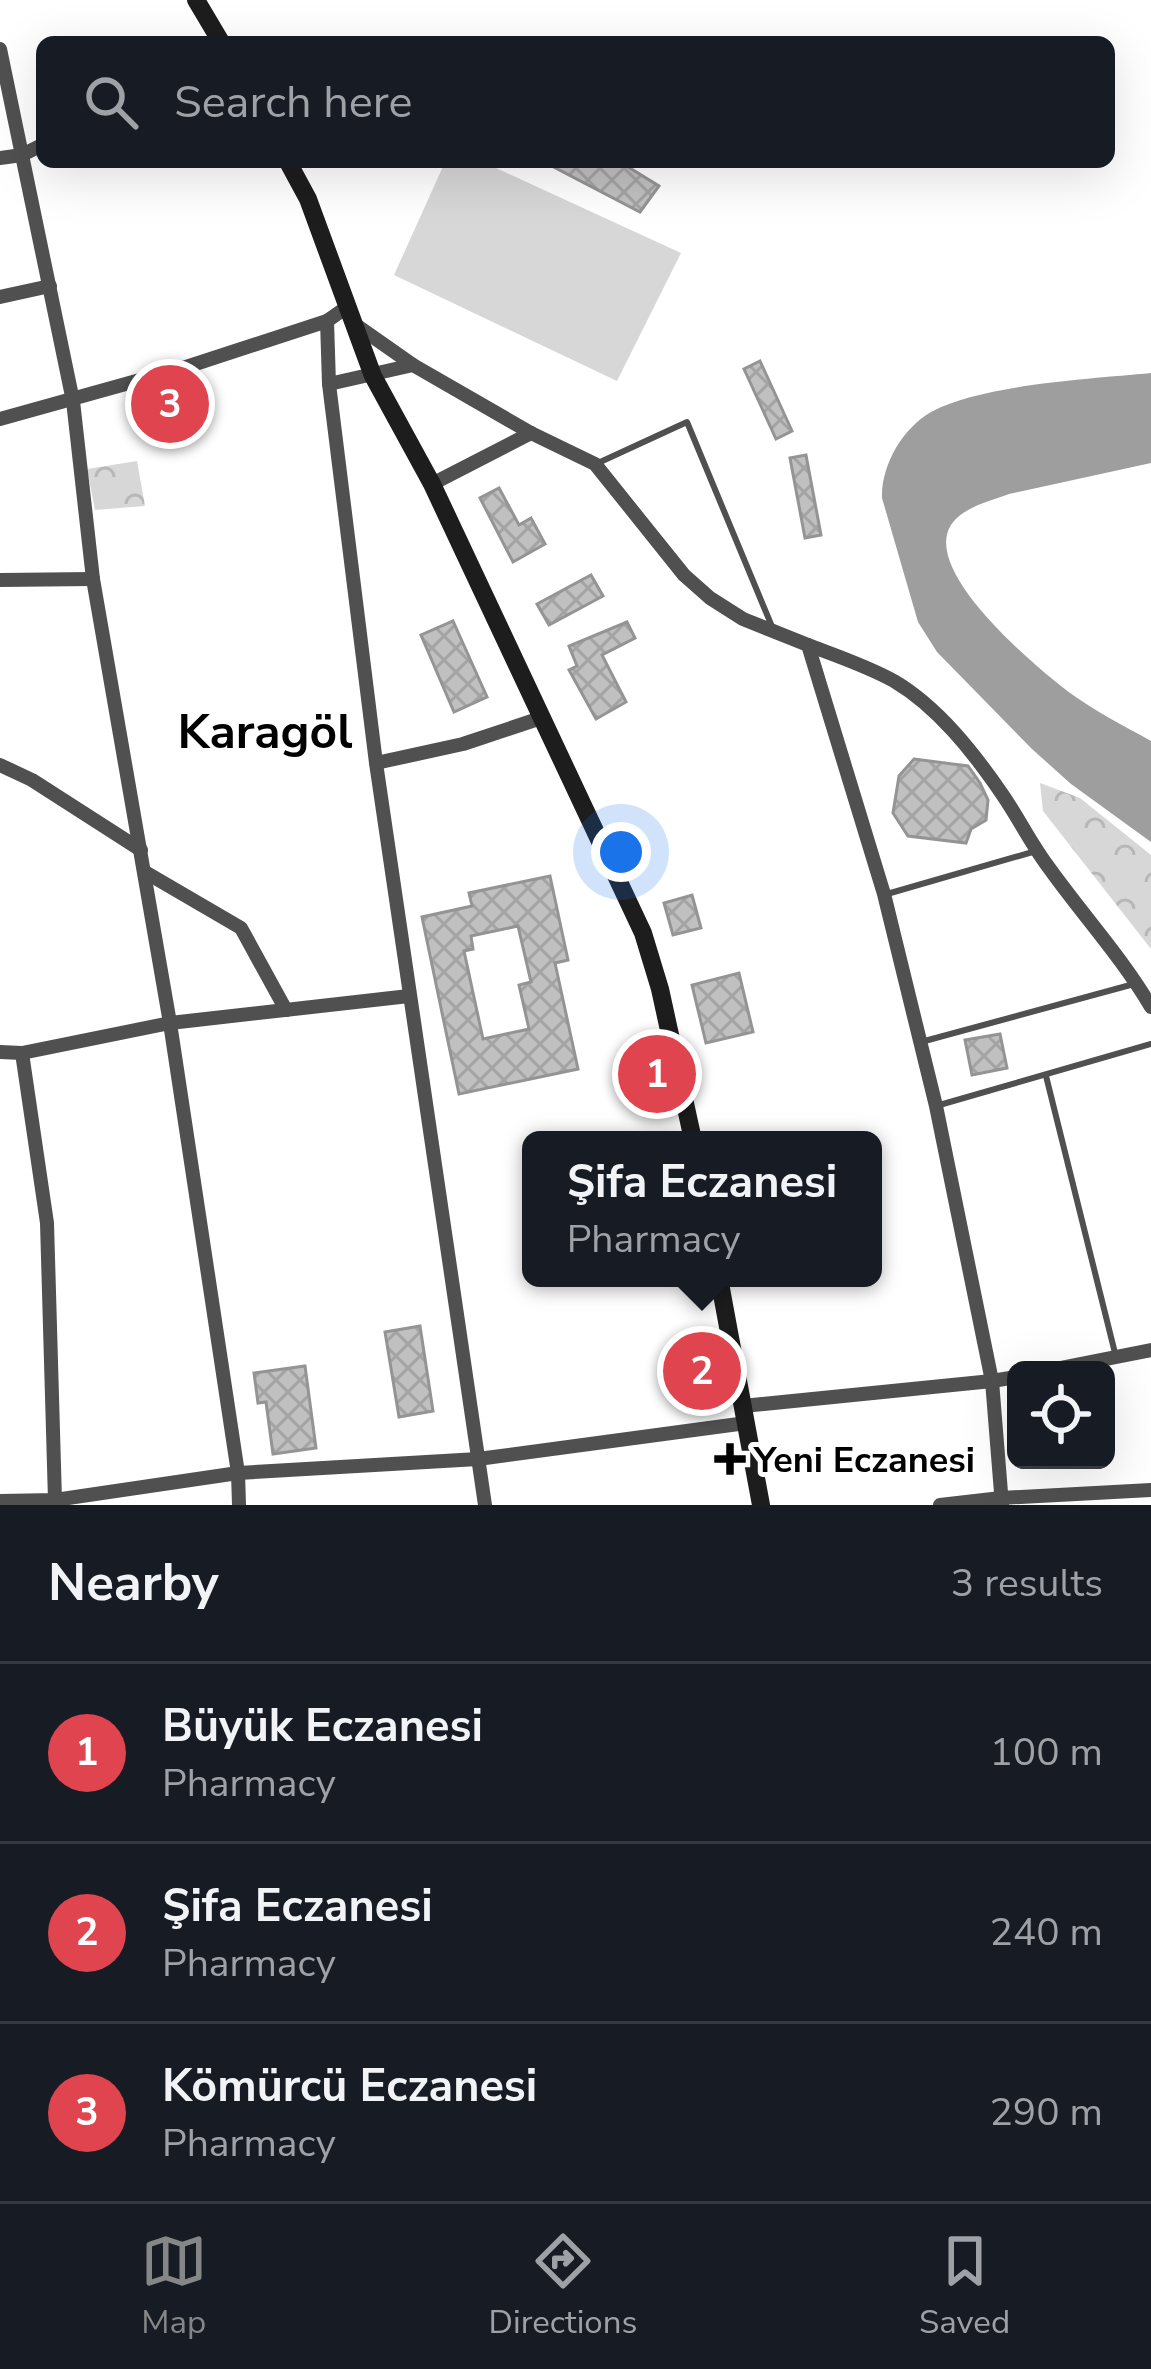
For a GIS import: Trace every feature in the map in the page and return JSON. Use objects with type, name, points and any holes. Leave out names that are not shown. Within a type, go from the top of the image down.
[{"type":"main road","points":[[196,0],[217,36]]},
{"type":"main road","points":[[291,168],[308,200],[373,376],[432,484],[643,933],[690,1131]]},
{"type":"main road","points":[[720,1287],[761,1505]]},
{"type":"street","points":[[0,49],[73,400],[93,579],[170,1023],[239,1505]]},
{"type":"street","points":[[0,158],[36,148]]},
{"type":"street","points":[[0,297],[50,286]]},
{"type":"street","points":[[0,419],[351,316],[413,365],[595,464],[684,575],[710,598],[775,634],[871,669],[926,705],[979,762],[1036,850],[1151,1007]]},
{"type":"street","points":[[327,321],[329,384],[376,763],[485,1505]]},
{"type":"street","points":[[329,384],[413,365]]},
{"type":"street","points":[[432,484],[531,433]]},
{"type":"street","points":[[0,580],[93,579]]},
{"type":"street","points":[[808,645],[884,895],[936,1106],[992,1382],[1001,1502]]},
{"type":"street","points":[[376,763],[463,744],[541,718]]},
{"type":"street","points":[[0,765],[32,780],[141,850]]},
{"type":"street","points":[[145,872],[241,928],[286,1010]]},
{"type":"street","points":[[0,1052],[22,1053],[170,1023],[409,996]]},
{"type":"street","points":[[22,1053],[46,1222],[55,1500]]},
{"type":"street","points":[[1096,1361],[1151,1350]]},
{"type":"street","points":[[0,1501],[55,1500],[238,1473],[478,1459],[744,1414],[1007,1379]]},
{"type":"street","points":[[940,1505],[1151,1490]]},
{"type":"lane","points":[[595,464],[687,422],[775,634]]},
{"type":"lane","points":[[884,895],[1036,850]]},
{"type":"lane","points":[[921,1042],[1137,983]]},
{"type":"lane","points":[[936,1106],[1151,1044]]},
{"type":"lane","points":[[1046,1076],[1116,1357]]},
{"type":"green space","points":[[442,168],[496,168],[681,253],[617,381],[394,275]]},
{"type":"green space","points":[[137,461],[145,506],[95,510],[87,469]]},
{"type":"green space","points":[[1040,783],[1080,798],[1151,855],[1151,949],[1043,811]]},
{"type":"shaded area","points":[[1151,373],[1151,463],[985,502],[956,519],[946,545],[952,568],[967,592],[1033,663],[1070,693],[1151,741],[1151,842],[1071,784],[937,652],[918,622],[882,498],[885,473],[896,449],[931,412],[1008,389]]},
{"type":"building","points":[[556,168],[630,168],[659,186],[640,212]]},
{"type":"building","points":[[760,361],[792,431],[776,439],[744,369]]},
{"type":"building","points":[[806,455],[821,535],[805,538],[790,458]]},
{"type":"building","points":[[499,488],[519,525],[531,518],[545,544],[513,562],[480,498]]},
{"type":"building","points":[[591,575],[603,596],[549,625],[537,604]]},
{"type":"building","points":[[453,621],[487,697],[454,712],[421,635]]},
{"type":"building","points":[[627,622],[635,638],[602,655],[626,702],[596,719],[569,670],[577,666],[569,646]]},
{"type":"building","points":[[914,759],[968,766],[980,783],[988,800],[986,820],[971,829],[966,843],[908,836],[893,813],[899,776]]},
{"type":"building","points":[[550,876],[568,960],[555,963],[578,1069],[459,1094],[422,917],[472,906],[469,893]],"holes":[[[518,926],[531,982],[519,985],[529,1029],[483,1039],[464,951],[473,949],[471,936]]]},
{"type":"building","points":[[692,895],[701,928],[673,935],[664,903]]},
{"type":"building","points":[[739,973],[753,1032],[706,1043],[692,985]]},
{"type":"building","points":[[1000,1034],[1007,1068],[972,1075],[965,1040]]},
{"type":"building","points":[[420,1326],[433,1411],[399,1417],[385,1332]]},
{"type":"building","points":[[305,1366],[316,1448],[273,1454],[266,1402],[258,1403],[254,1373]]},
{"type":"place","name":"Kömürcü Eczanesi","points":[[170,404]]},
{"type":"place","name":"Büyük Eczanesi","points":[[657,1074]]},
{"type":"place","name":"Şifa Eczanesi","points":[[702,1371]]},
{"type":"place","name":"Yeni Eczanesi","points":[[730,1459]]},
{"type":"district","name":"Karagöl","points":[[265,731]]}]
